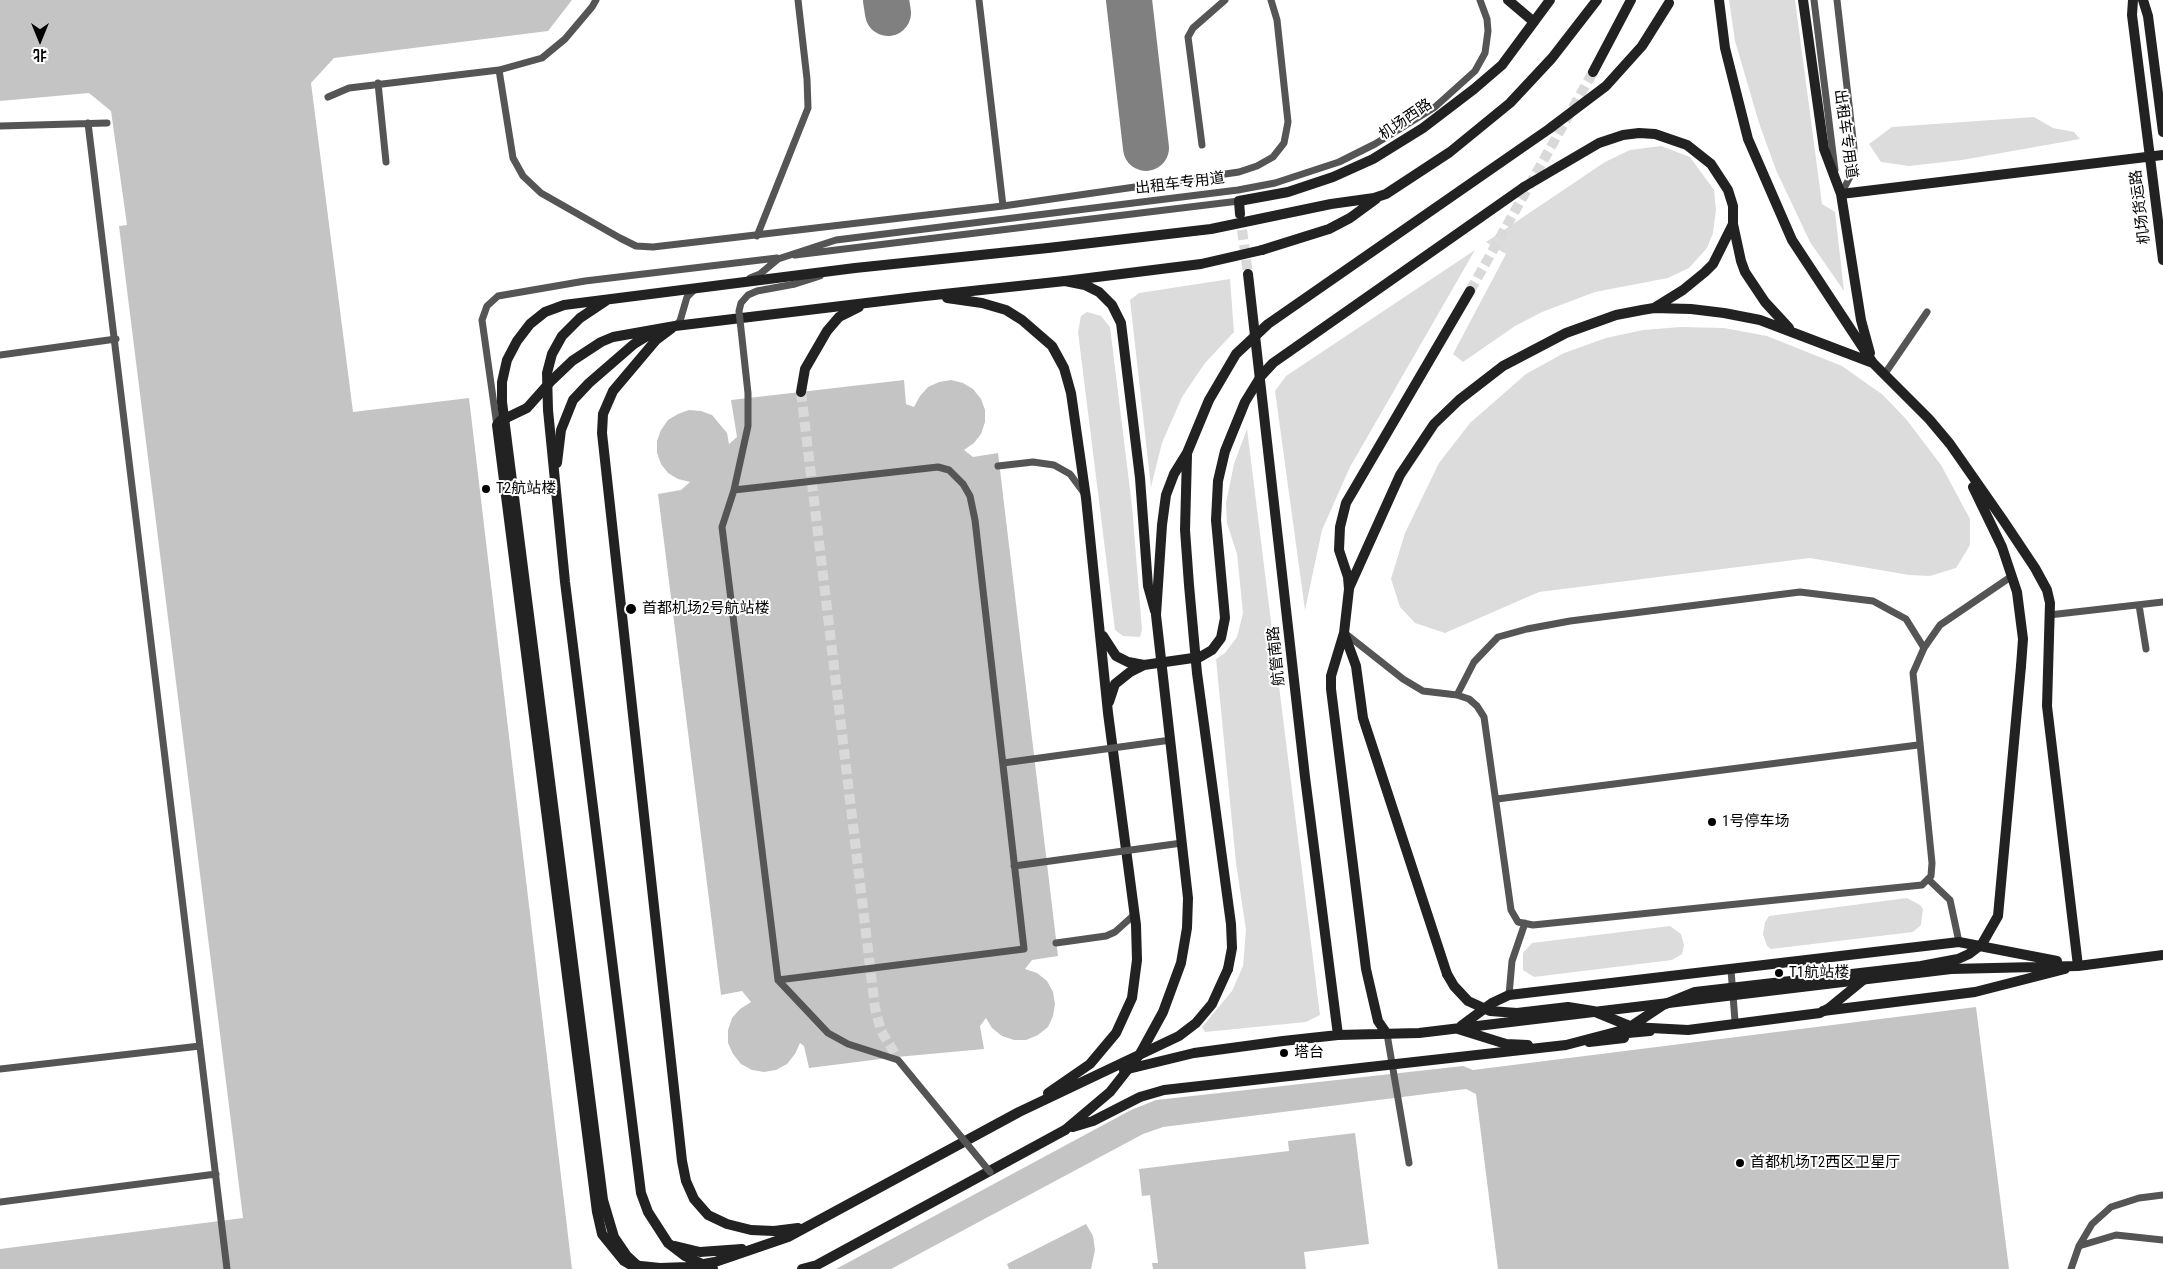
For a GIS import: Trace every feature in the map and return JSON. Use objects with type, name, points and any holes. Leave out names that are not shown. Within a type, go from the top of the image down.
[{"type":"street","points":[[1508,0],[1534,22]]},
{"type":"street","name":"机场西路","points":[[1239,201],[1276,195],[1311,185],[1347,171],[1389,150],[1438,117],[1502,65],[1550,0]]},
{"type":"street","points":[[916,297],[957,299],[990,304],[1006,310],[1022,320],[1052,346],[1064,368],[1072,393],[1086,498],[1108,713],[1135,914],[1138,948],[1135,982],[1129,1007],[1119,1028],[1106,1047],[1081,1071],[1019,1112],[811,1225],[782,1239],[715,1262],[687,1268],[630,1265],[624,1261],[602,1234],[593,1177],[497,426],[500,422],[527,408],[557,375],[601,342],[613,337],[675,326],[869,302],[1201,264],[1262,250],[1329,229],[1350,218],[1450,152],[1510,103],[1552,58],[1597,0]]},
{"type":"street","points":[[1593,72],[1631,0]]},
{"type":"street","points":[[1719,0],[1725,48],[1743,120],[1764,180],[1792,240],[1873,363],[1929,419],[1961,461],[2035,568],[2046,590],[2050,603],[2047,706],[2078,966]]},
{"type":"street","points":[[1803,0],[1824,150],[1841,194],[1861,320],[1873,363]]},
{"type":"street","name":"机场货运路","points":[[2132,0],[2132,16],[2163,260]]},
{"type":"street","points":[[2143,0],[2148,16],[2163,132]]},
{"type":"street","points":[[1156,615],[1162,524],[1166,495],[1174,474],[1187,453],[1204,411],[1236,354],[1257,332],[1298,301],[1590,99],[1631,60],[1652,32],[1669,2]]},
{"type":"street","points":[[1108,713],[1110,697],[1115,684],[1126,674],[1144,665],[1200,657],[1212,650],[1221,638],[1225,618],[1216,520],[1218,481],[1225,451],[1253,389],[1273,363],[1524,187],[1607,140],[1633,133],[1655,134],[1687,145],[1711,164],[1730,195],[1733,224],[1745,272],[1765,302],[1792,331]]},
{"type":"street","points":[[1841,194],[2163,155]]},
{"type":"street","points":[[641,1269],[627,1256],[614,1237],[604,1200],[502,395],[507,360],[517,341],[534,320],[545,312],[560,306],[615,297],[854,268],[1211,229],[1330,204],[1374,198],[1386,194]]},
{"type":"street","points":[[1239,201],[1240,214]]},
{"type":"street","points":[[1654,308],[1683,290],[1713,264],[1733,224]]},
{"type":"street","name":"航管南路","points":[[1248,274],[1305,777],[1338,1035]]},
{"type":"street","points":[[802,1269],[813,1267],[1065,1130],[1110,1092],[1128,1071],[1148,1042],[1171,994],[1181,963],[1187,928],[1188,898],[1156,615],[1148,583],[1140,478],[1121,323],[1112,304],[1099,292],[1085,285],[1065,281]]},
{"type":"street","points":[[1349,589],[1338,543],[1341,519],[1346,503],[1470,291]]},
{"type":"street","points":[[615,297],[592,310],[564,333],[554,350],[548,370],[548,410],[565,582],[641,1193],[648,1212],[668,1243],[685,1256],[713,1269]]},
{"type":"street","points":[[801,392],[805,369],[830,326],[844,314],[869,302]]},
{"type":"street","points":[[1387,1034],[1378,1021],[1366,970],[1331,676],[1344,632],[1349,589],[1382,511],[1409,459],[1430,429],[1459,400],[1503,366],[1543,344],[1604,319],[1654,308],[1724,313],[1760,320],[1873,363]]},
{"type":"street","points":[[675,326],[656,340],[612,391],[603,414],[602,433],[682,1161],[686,1181],[694,1199],[700,1208],[714,1218],[735,1226],[756,1230],[785,1230],[811,1225]]},
{"type":"street","points":[[675,326],[642,338],[589,383],[573,400],[558,442],[558,490],[572,620],[589,740],[647,1212],[659,1233],[679,1248],[708,1252],[758,1246]]},
{"type":"street","points":[[1019,1112],[1170,1042],[1188,1030],[1212,1004],[1228,969],[1232,948],[1231,924],[1199,683],[1189,585],[1186,530],[1187,453]]},
{"type":"street","points":[[1344,632],[1356,666],[1363,718],[1447,974],[1454,986],[1468,1001],[1490,1011],[1517,1013],[1874,972],[1958,959],[1982,944],[1998,916],[2021,666],[2022,624],[2012,576],[2002,547],[1961,461]]},
{"type":"street","points":[[1099,626],[1112,653],[1128,662],[1144,665]]},
{"type":"street","points":[[1454,1028],[1466,1024],[1492,1003],[1509,996],[1959,942],[2078,966]]},
{"type":"street","points":[[1454,1028],[1514,1046],[1967,994],[2078,966],[2163,955]]},
{"type":"street","points":[[1089,1080],[1194,1053],[1338,1035],[1387,1034],[1454,1028],[1951,969],[2014,965],[2078,966]]},
{"type":"street","points":[[1065,1130],[1093,1121],[1152,1093],[1177,1087],[1566,1045],[1820,1013],[1874,972]]},
{"type":"street","points":[[1566,1045],[1618,1033],[1632,1027],[1663,1005],[1694,992]]},
{"type":"street","points":[[1568,1007],[1598,1013],[1632,1027],[1688,1030]]},
{"type":"street","points":[[897,1057],[966,1142]]},
{"type":"lane","points":[[328,98],[349,88],[378,83],[499,70],[542,58],[565,39],[596,0]]},
{"type":"lane","points":[[757,236],[808,108],[807,79],[798,0]]},
{"type":"lane","points":[[979,0],[1003,206]]},
{"type":"lane","points":[[1202,145],[1188,37],[1193,28],[1225,0]]},
{"type":"lane","points":[[499,70],[512,158],[523,176],[541,193],[636,246],[653,247],[1003,206],[1239,172],[1273,157],[1284,143],[1288,122],[1277,20],[1271,0]]},
{"type":"lane","name":"出租车专用道","points":[[785,257],[818,244],[850,237],[1238,190],[1275,183],[1338,162],[1375,144],[1435,107],[1475,72],[1485,53],[1488,31],[1487,19],[1480,0]]},
{"type":"lane","name":"出租车专用道","points":[[1814,0],[1835,170],[1841,194]]},
{"type":"lane","name":"出租车专用道","points":[[1836,0],[1854,148],[1852,172],[1841,194]]},
{"type":"lane","points":[[378,83],[386,162]]},
{"type":"lane","points":[[0,126],[108,123]]},
{"type":"lane","points":[[88,124],[116,340],[227,1269]]},
{"type":"lane","points":[[497,426],[482,320],[488,306],[498,296],[585,281],[1239,201]]},
{"type":"lane","points":[[675,326],[680,321],[687,297],[694,289],[710,284],[752,277],[760,274],[770,264],[785,257]]},
{"type":"lane","points":[[854,268],[795,284],[757,291],[745,297],[739,311],[749,408],[747,432],[722,532],[778,980],[828,1033],[848,1044],[898,1060],[990,1172]]},
{"type":"lane","points":[[1884,375],[1927,312]]},
{"type":"lane","points":[[0,354],[116,340]]},
{"type":"lane","points":[[998,466],[1033,462],[1054,465],[1073,477],[1086,498]]},
{"type":"lane","points":[[734,490],[938,467],[949,470],[958,476],[970,496],[975,520],[1024,949],[778,980]]},
{"type":"lane","points":[[1344,632],[1365,651],[1416,687],[1469,699],[1484,716],[1511,910],[1518,922],[1541,924],[1922,885],[1931,876],[1932,863],[1918,745],[1913,673],[1924,648],[1940,625],[2012,576]]},
{"type":"lane","points":[[1456,695],[1474,662],[1498,637],[1570,621],[1800,592],[1873,601],[1906,619],[1924,648]]},
{"type":"lane","points":[[2049,615],[2163,602]]},
{"type":"lane","points":[[2139,605],[2146,649]]},
{"type":"lane","points":[[1003,763],[1171,740]]},
{"type":"lane","points":[[1497,799],[1918,745]]},
{"type":"lane","points":[[1014,866],[1182,843]]},
{"type":"lane","points":[[1928,879],[1943,891],[1950,900],[1959,942]]},
{"type":"lane","points":[[1056,943],[1106,936],[1115,932],[1135,914]]},
{"type":"lane","points":[[1509,996],[1512,960],[1525,923]]},
{"type":"lane","points":[[1731,970],[1735,1021]]},
{"type":"lane","points":[[1387,1034],[1409,1163]]},
{"type":"lane","points":[[0,1069],[200,1046]]},
{"type":"lane","points":[[0,1202],[216,1174]]},
{"type":"lane","points":[[2071,1269],[2079,1246],[2092,1224],[2111,1207],[2139,1198],[2163,1195]]},
{"type":"lane","points":[[2079,1246],[2116,1235],[2163,1240]]},
{"type":"shaded area","points":[[1729,0],[1795,0],[1822,204],[1835,212],[1844,291],[1810,242],[1776,170],[1759,123],[1735,41]]},
{"type":"shaded area","points":[[2034,117],[2053,128],[2074,132],[2080,139],[1962,160],[1909,166],[1881,162],[1869,144],[1892,127]]},
{"type":"shaded area","points":[[1661,146],[1690,157],[1714,190],[1716,210],[1713,233],[1707,248],[1689,268],[1668,278],[1595,292],[1542,312],[1515,326],[1463,362],[1453,354],[1506,254],[1486,242],[1605,162],[1630,150]]},
{"type":"shaded area","points":[[1475,250],[1350,467],[1322,530],[1305,610],[1275,391],[1286,376]]},
{"type":"shaded area","points":[[1230,279],[1234,332],[1205,363],[1182,397],[1162,443],[1151,487],[1130,300],[1139,293]]},
{"type":"shaded area","points":[[1087,312],[1101,316],[1110,327],[1132,506],[1142,630],[1140,637],[1123,636],[1115,630],[1078,332],[1081,316]]},
{"type":"shaded area","points":[[1681,327],[1724,328],[1767,336],[1842,366],[1883,395],[1906,419],[1941,465],[1970,519],[1970,545],[1956,568],[1930,576],[1909,575],[1810,558],[1539,592],[1445,633],[1415,623],[1400,607],[1391,579],[1405,533],[1439,463],[1470,423],[1526,374],[1564,353],[1606,338],[1643,330]]},
{"type":"shaded area","points":[[1247,429],[1320,1015],[1306,1022],[1205,1032],[1202,1027],[1232,991],[1243,966],[1246,930],[1236,863],[1216,659],[1225,653],[1237,637],[1243,613],[1237,554],[1227,523],[1226,503],[1234,464]]},
{"type":"shaded area","points":[[1907,898],[1920,905],[1923,909],[1921,925],[1913,932],[1771,949],[1767,946],[1763,934],[1765,922],[1769,916]]},
{"type":"shaded area","points":[[1670,926],[1681,934],[1684,945],[1682,954],[1672,960],[1534,977],[1523,970],[1523,953],[1532,943]]},
{"type":"building","points":[[0,0],[572,0],[548,31],[334,58],[311,83],[353,412],[469,398],[572,1269],[0,1269],[0,1249],[243,1218],[119,226],[127,225],[111,111],[89,93],[0,101]]},
{"type":"building","points":[[904,380],[906,404],[914,407],[928,387],[939,382],[951,380],[963,383],[973,389],[981,399],[985,410],[985,422],[981,434],[974,443],[964,450],[973,457],[998,453],[1058,956],[1032,960],[1025,969],[1037,973],[1047,981],[1053,992],[1055,1004],[1053,1016],[1048,1027],[1038,1035],[1026,1040],[1014,1040],[1002,1036],[992,1028],[986,1018],[980,1026],[984,1049],[809,1068],[804,1046],[800,1043],[795,1054],[787,1064],[776,1070],[764,1072],[752,1070],[741,1064],[733,1054],[728,1043],[728,1030],[732,1018],[740,1009],[751,1002],[742,991],[721,995],[658,494],[681,490],[690,482],[678,479],[668,473],[661,464],[657,453],[657,441],[661,430],[668,420],[689,410],[701,411],[712,415],[727,433],[729,444],[737,437],[731,400]]},
{"type":"building","name":"首都机场T2西区卫星厅","points":[[1976,1007],[2009,1269],[1498,1269],[1476,1094],[1466,1089],[1163,1127],[1143,1134],[891,1269],[836,1269],[1131,1110],[1156,1100],[1463,1066],[1473,1070]]},
{"type":"building","points":[[1355,1133],[1369,1244],[1304,1252],[1306,1269],[1153,1269],[1152,1263],[1158,1263],[1150,1195],[1142,1196],[1139,1169],[1289,1151],[1288,1141]]},
{"type":"building","points":[[1086,1224],[1093,1236],[1095,1250],[1091,1269],[1009,1269],[1007,1264]]},
{"type":"taxiway","points":[[886,0],[888,13]]},
{"type":"taxiway","points":[[1129,0],[1146,148]]},
{"type":"tunnel","points":[[1470,291],[1593,72]]},
{"type":"tunnel","points":[[1240,215],[1248,274]]},
{"type":"tunnel","points":[[801,392],[875,1008],[881,1031],[897,1057]]},
{"type":"place","name":"T2航站楼","points":[[486,489]]},
{"type":"place","name":"首都机场2号航站楼","points":[[631,609]]},
{"type":"place","name":"1号停车场","points":[[1712,822]]},
{"type":"place","name":"T1航站楼","points":[[1779,973]]},
{"type":"place","name":"塔台","points":[[1284,1053]]},
{"type":"place","name":"首都机场T2西区卫星厅","points":[[1740,1163]]}]
